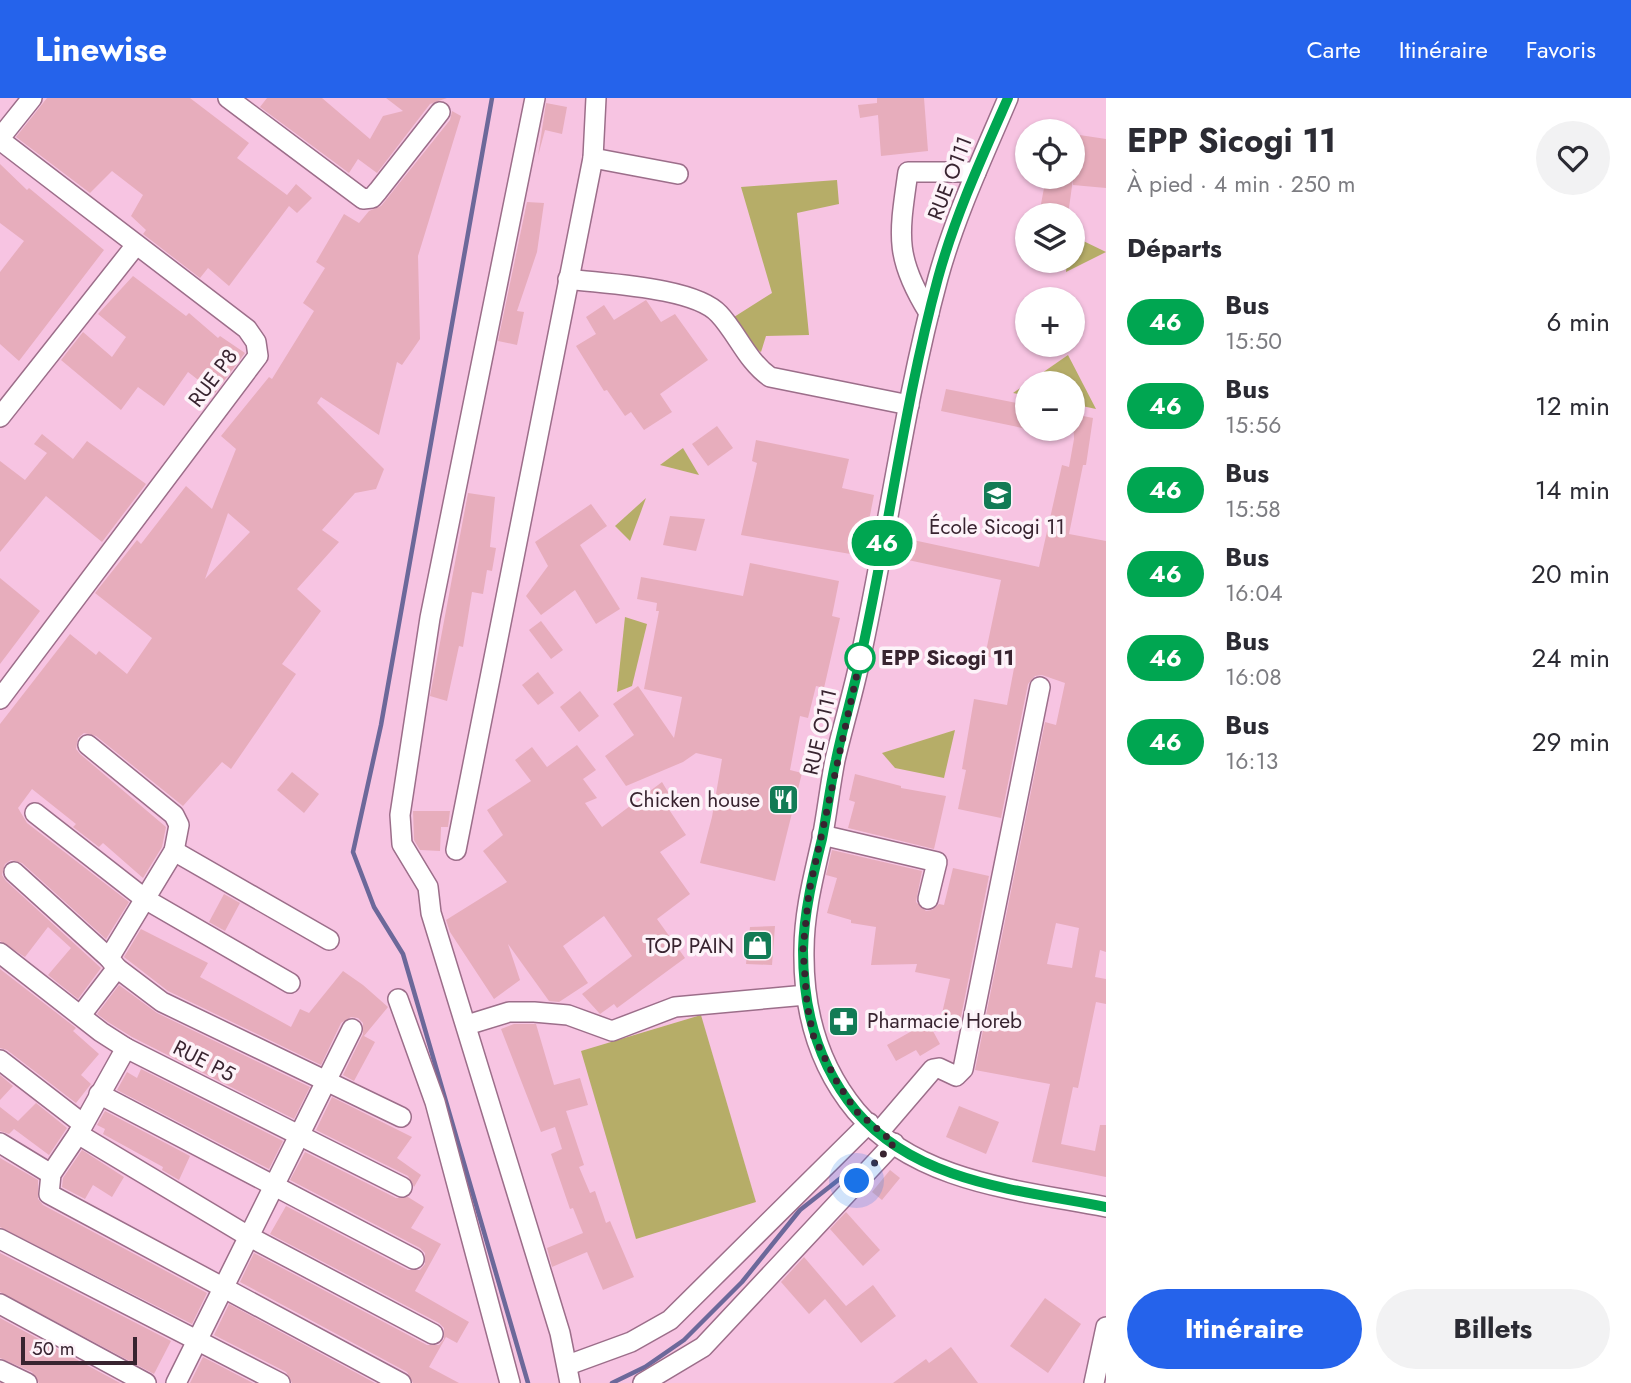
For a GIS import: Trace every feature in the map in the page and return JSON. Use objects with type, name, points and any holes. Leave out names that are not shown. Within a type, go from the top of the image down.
[{"type":"street","points":[[0,139],[32,98]]},
{"type":"street","points":[[535,98],[430,618],[400,815],[402,844],[428,887],[431,913],[467,1025],[569,1374],[670,1320],[881,1132]]},
{"type":"street","points":[[456,849],[593,158],[596,98]]},
{"type":"street","name":"RUE O111","points":[[1008,98],[976,172],[945,255],[929,313],[809,892],[803,949],[806,995],[813,1035],[826,1063],[856,1111],[881,1132],[937,1168],[969,1180],[1106,1207]]},
{"type":"street","points":[[234,100],[363,199],[372,198],[440,112]]},
{"type":"street","name":"RUE P8","points":[[0,139],[247,329],[256,342],[258,356],[0,699]]},
{"type":"street","points":[[593,158],[678,174]]},
{"type":"street","points":[[929,313],[912,286],[900,249],[908,172],[976,172]]},
{"type":"street","points":[[0,417],[136,245]]},
{"type":"street","points":[[568,279],[679,293],[716,310],[754,362],[770,377],[909,405]]},
{"type":"street","points":[[643,1383],[703,1348],[933,1069],[939,1068],[956,1076],[963,1069],[1040,687]]},
{"type":"street","points":[[81,1015],[113,963],[145,899],[174,851],[179,825],[174,815],[88,745]]},
{"type":"street","points":[[35,813],[145,899],[290,982]]},
{"type":"street","points":[[822,835],[937,862],[928,899]]},
{"type":"street","points":[[174,851],[329,940]]},
{"type":"street","points":[[14,872],[113,963],[162,1002],[327,1079],[401,1117]]},
{"type":"street","name":"RUE P5","points":[[0,953],[126,1048],[401,1187]]},
{"type":"street","points":[[467,1025],[509,1012],[534,1012],[568,1015],[612,1031],[675,1007],[806,995]]},
{"type":"street","points":[[398,999],[439,1114],[509,1383]]},
{"type":"street","points":[[176,1383],[352,1029]]},
{"type":"street","points":[[126,1048],[51,1174],[47,1189],[53,1198],[117,1229],[401,1383]]},
{"type":"street","points":[[0,1060],[80,1129],[248,1236],[433,1334]]},
{"type":"street","points":[[99,1094],[414,1259]]},
{"type":"street","points":[[0,1143],[51,1174]]},
{"type":"street","points":[[0,1239],[280,1383]]},
{"type":"street","points":[[0,1304],[146,1383]]},
{"type":"street","points":[[1094,1383],[1106,1328]]},
{"type":"street","points":[[0,1370],[27,1383]]},
{"type":"shaded area","points":[[837,180],[839,204],[797,213],[809,335],[766,336],[761,352],[723,324],[772,293],[741,187]]},
{"type":"shaded area","points":[[1085,242],[1106,252],[1085,262]]},
{"type":"shaded area","points":[[1065,357],[1069,357],[1076,371],[1045,371]]},
{"type":"shaded area","points":[[1085,388],[1096,409],[1085,407]]},
{"type":"shaded area","points":[[683,448],[699,475],[660,465]]},
{"type":"shaded area","points":[[646,498],[630,541],[615,526]]},
{"type":"shaded area","points":[[625,617],[647,624],[632,686],[617,692]]},
{"type":"shaded area","points":[[955,730],[944,778],[895,768],[882,753]]},
{"type":"shaded area","points":[[701,1015],[756,1202],[636,1239],[581,1051]]},
{"type":"building","points":[[47,98],[190,98],[249,143],[237,158],[287,195],[296,184],[312,198],[297,213],[289,206],[229,286],[208,268],[200,278],[143,234],[146,230],[131,216],[143,195],[112,171],[90,193],[16,137]]},
{"type":"building","points":[[267,98],[322,98],[370,139],[383,116],[403,111],[386,98],[447,98],[430,104],[377,173],[358,159],[349,173],[260,107]]},
{"type":"building","points":[[877,98],[924,98],[928,151],[881,156],[878,115],[860,118],[858,105],[877,103]]},
{"type":"building","points":[[546,103],[567,107],[562,134],[545,130],[538,156]]},
{"type":"building","points":[[452,111],[461,116],[418,256],[420,339],[402,365],[397,362],[379,435],[321,397],[317,403],[384,469],[376,489],[355,493],[322,530],[339,542],[297,589],[321,611],[282,664],[296,674],[231,769],[222,762],[183,806],[96,736],[84,733],[78,738],[76,749],[80,754],[166,827],[162,847],[143,878],[103,843],[99,847],[73,827],[76,824],[32,789],[18,808],[27,823],[129,902],[106,939],[22,863],[11,860],[5,864],[2,875],[6,881],[101,968],[78,999],[48,975],[71,948],[48,927],[25,957],[0,941],[0,724],[70,634],[96,655],[99,651],[127,674],[152,638],[95,593],[137,540],[141,544],[186,486],[212,509],[236,449],[221,436],[269,377],[272,379],[314,311],[303,303],[325,268],[316,262],[344,214],[359,223],[369,211],[381,206],[450,120]],"holes":[[[228,513],[250,532],[205,579]]]},
{"type":"building","points":[[1085,136],[1106,139],[1106,188],[1085,186]]},
{"type":"building","points":[[0,164],[27,190],[29,188],[104,250],[19,361],[0,344],[0,272],[24,241],[0,223]]},
{"type":"building","points":[[1044,189],[1072,189],[1070,203],[1041,203]]},
{"type":"building","points":[[527,202],[544,203],[537,252],[517,311],[524,312],[517,345],[498,341]]},
{"type":"building","points":[[133,276],[186,316],[189,313],[218,338],[220,336],[245,353],[215,393],[188,372],[164,406],[138,387],[121,410],[61,360],[83,332],[112,357],[126,337],[98,314]]},
{"type":"building","points":[[646,300],[661,322],[675,314],[708,360],[660,394],[672,412],[644,430],[631,412],[625,416],[607,390],[604,391],[576,346],[596,334],[586,317],[604,305],[614,320]]},
{"type":"building","points":[[946,389],[1015,403],[1015,426],[941,411]]},
{"type":"building","points":[[1085,416],[1093,418],[1086,465],[1083,465],[1069,534],[1106,541],[1106,952],[1100,950],[1095,977],[1106,979],[1106,1004],[1096,1002],[1078,1088],[1073,1087],[1061,1144],[1095,1151],[1100,1125],[1106,1125],[1106,1177],[1032,1162],[1050,1084],[975,1070],[1045,722],[1056,725],[1065,683],[1042,675],[1035,676],[1028,684],[1001,818],[958,809],[966,770],[962,769],[974,699],[1007,705],[1015,663],[985,656],[1001,580],[908,560],[913,540],[1039,567],[1062,465],[1069,467],[1074,441],[1085,441]],"holes":[[[1056,923],[1079,928],[1072,968],[1047,964]]]},
{"type":"building","points":[[717,426],[733,448],[708,466],[692,444]]},
{"type":"building","points":[[42,434],[73,459],[87,441],[146,484],[102,542],[46,496],[0,552],[0,461],[25,480],[47,453],[34,444]]},
{"type":"building","points":[[756,440],[849,459],[842,488],[874,495],[862,556],[741,535],[757,463],[752,461]]},
{"type":"building","points":[[468,493],[495,497],[490,547],[496,548],[492,571],[487,570],[483,594],[472,592],[463,647],[459,646],[447,701],[430,696]]},
{"type":"building","points":[[591,504],[607,526],[580,545],[620,609],[596,624],[575,590],[541,615],[526,596],[548,566],[535,542]]},
{"type":"building","points":[[670,516],[705,519],[696,551],[663,545]]},
{"type":"building","points":[[750,563],[839,581],[832,616],[840,618],[824,688],[816,686],[808,718],[800,716],[790,770],[802,773],[775,881],[700,863],[712,817],[722,759],[696,753],[683,762],[626,786],[605,756],[634,735],[613,704],[638,686],[674,738],[682,697],[644,689],[659,611],[656,611],[657,603],[637,599],[641,577],[743,596]]},
{"type":"building","points":[[0,578],[40,611],[0,664]]},
{"type":"building","points":[[541,621],[563,650],[551,659],[529,630]]},
{"type":"building","points":[[538,672],[554,693],[538,705],[522,685]]},
{"type":"building","points":[[580,691],[599,716],[579,732],[560,707]]},
{"type":"building","points":[[577,745],[596,770],[583,779],[597,798],[585,803],[602,827],[662,782],[671,797],[664,802],[686,835],[660,852],[690,894],[657,919],[685,958],[617,1008],[614,1004],[600,1014],[582,994],[632,956],[604,916],[563,946],[588,983],[559,1002],[549,1001],[508,944],[520,980],[494,999],[450,932],[446,920],[507,882],[483,851],[503,835],[487,810],[531,781],[515,760],[532,747],[547,767]]},
{"type":"building","points":[[292,772],[319,794],[304,813],[277,790]]},
{"type":"building","points":[[855,774],[901,788],[946,796],[934,849],[848,828],[855,802],[849,800]]},
{"type":"building","points":[[413,811],[450,811],[448,827],[441,827],[440,851],[420,850],[414,840]]},
{"type":"building","points":[[832,850],[922,871],[916,902],[926,911],[939,904],[944,905],[953,868],[989,876],[959,1027],[940,1022],[950,979],[915,972],[917,964],[871,965],[876,927],[851,923],[851,920],[827,913],[837,878],[826,875]]},
{"type":"building","points":[[224,894],[240,903],[225,931],[209,922]]},
{"type":"building","points":[[775,926],[772,965],[746,964],[750,927]]},
{"type":"building","points":[[141,929],[208,963],[200,977],[291,1027],[300,1009],[309,1013],[343,971],[363,985],[388,1007],[364,1036],[375,1042],[354,1081],[343,1075],[363,1034],[363,1023],[358,1018],[351,1017],[341,1023],[321,1065],[168,991],[124,957]]},
{"type":"building","points":[[0,969],[76,1028],[73,1031],[99,1054],[81,1075],[91,1084],[76,1103],[7,1050],[0,1048]]},
{"type":"building","points":[[119,985],[157,1013],[310,1087],[294,1119],[132,1037],[97,1014]]},
{"type":"building","points":[[928,1022],[940,1044],[920,1056],[916,1050],[896,1061],[887,1045]]},
{"type":"building","points":[[514,1024],[536,1024],[554,1085],[580,1078],[588,1105],[566,1111],[584,1165],[579,1167],[590,1193],[595,1191],[606,1223],[610,1221],[634,1277],[603,1290],[587,1252],[552,1267],[547,1248],[583,1233],[573,1208],[570,1209],[551,1154],[562,1149],[555,1127],[541,1132],[501,1029]]},
{"type":"building","points":[[141,1069],[283,1141],[269,1169],[117,1090],[127,1072],[137,1078]]},
{"type":"building","points":[[0,1075],[13,1086],[0,1100]]},
{"type":"building","points":[[332,1097],[412,1137],[397,1158],[421,1175],[414,1187],[408,1176],[316,1130]]},
{"type":"building","points":[[36,1103],[67,1128],[49,1155],[14,1129],[9,1134],[0,1131],[0,1107],[18,1121]]},
{"type":"building","points":[[959,1106],[999,1122],[986,1154],[946,1137]]},
{"type":"building","points":[[105,1111],[190,1156],[179,1180],[162,1170],[163,1167],[103,1134],[105,1129],[97,1125]]},
{"type":"building","points":[[82,1150],[124,1177],[112,1197],[93,1185],[85,1199],[62,1187],[63,1178]]},
{"type":"building","points":[[305,1152],[396,1198],[408,1197],[424,1207],[411,1228],[441,1244],[415,1291],[469,1322],[457,1343],[446,1337],[429,1367],[459,1383],[413,1383],[407,1372],[240,1282],[254,1253],[427,1345],[439,1345],[444,1339],[444,1328],[439,1323],[270,1234],[286,1206],[408,1270],[420,1270],[425,1264],[425,1253],[420,1248],[290,1180]]},
{"type":"building","points":[[0,1158],[38,1180],[38,1199],[43,1205],[207,1293],[192,1324],[0,1227]]},
{"type":"building","points":[[890,1170],[900,1178],[882,1200],[872,1192]]},
{"type":"building","points":[[846,1212],[880,1250],[863,1266],[830,1229]]},
{"type":"building","points":[[0,1253],[171,1341],[154,1374],[0,1292]]},
{"type":"building","points":[[804,1257],[846,1306],[873,1285],[896,1316],[861,1343],[825,1299],[809,1314],[781,1282]]},
{"type":"building","points":[[1045,1298],[1081,1324],[1048,1373],[1010,1346]]},
{"type":"building","points":[[229,1304],[375,1383],[292,1383],[286,1372],[214,1335]]},
{"type":"building","points":[[0,1318],[120,1383],[39,1383],[32,1372],[0,1358]]},
{"type":"building","points":[[951,1347],[978,1383],[893,1383],[926,1359],[929,1363]]},
{"type":"building","points":[[203,1357],[253,1383],[190,1383]]},
{"type":"waterway","points":[[492,98],[381,725],[353,852],[374,907],[403,954],[528,1383]]},
{"type":"waterway","points":[[612,1383],[645,1367],[684,1340],[742,1282],[800,1210],[851,1170]]},
{"type":"bus line","name":"46","points":[[1008,98],[964,202],[939,274],[924,335],[859,667],[835,762],[809,892],[803,949],[807,1004],[813,1035],[837,1082],[856,1111],[894,1143],[937,1168],[969,1180],[1106,1207]]},
{"type":"place","name":"École Sicogi 11","points":[[997,495]]},
{"type":"place","name":"EPP Sicogi 11","points":[[860,658]]},
{"type":"place","name":"Chicken house","points":[[783,800]]},
{"type":"place","name":"TOP PAIN","points":[[757,946]]},
{"type":"place","name":"Pharmacie Horeb","points":[[844,1021]]},
{"type":"route","points":[[857,1181],[894,1143],[856,1111],[826,1063],[813,1035],[807,1004],[803,949],[809,892],[835,762],[862,651],[860,658]]}]
